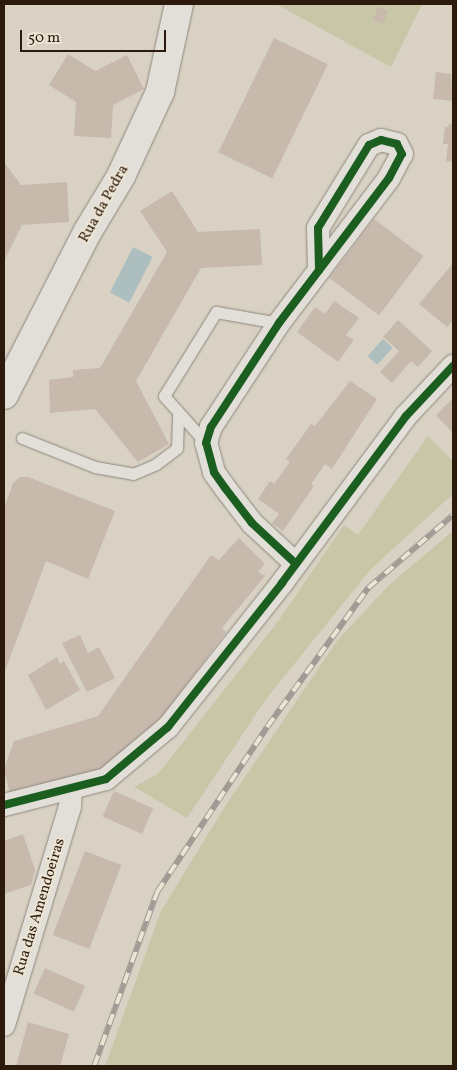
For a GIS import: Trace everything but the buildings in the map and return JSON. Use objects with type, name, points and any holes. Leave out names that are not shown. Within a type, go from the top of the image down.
[{"type":"street","name":"Rua da Pedra","points":[[4,395],[88,231],[121,176],[160,92],[179,4]]},
{"type":"street","points":[[295,563],[252,523],[225,488],[214,472],[206,443],[211,427],[279,323],[389,178],[402,154],[397,144],[381,140],[369,146],[318,228],[319,270]]},
{"type":"street","points":[[4,805],[106,779],[168,727],[406,416],[453,366]]},
{"type":"street","name":"Rua das Amendoeiras","points":[[4,1026],[70,807],[71,788]]},
{"type":"lane","points":[[206,443],[164,396],[216,312],[279,323]]},
{"type":"lane","points":[[22,438],[95,467],[133,474],[156,464],[177,448],[178,412]]},
{"type":"green space","points":[[276,4],[422,4],[391,67]]},
{"type":"green space","points":[[428,436],[453,461],[453,494],[371,569],[266,699],[187,818],[134,787],[158,774],[279,620],[344,525],[358,535]]},
{"type":"green space","points":[[453,531],[453,1066],[105,1066],[161,911],[224,808],[337,641],[389,585]]},
{"type":"shaded area","points":[[133,247],[153,257],[129,302],[110,292]]},
{"type":"shaded area","points":[[383,339],[393,348],[377,365],[368,356]]},
{"type":"railway","points":[[94,1066],[157,892],[267,727],[368,588],[453,515]]},
{"type":"cycle path","points":[[295,563],[252,523],[225,488],[214,472],[206,443],[211,427],[279,323],[389,178],[402,154],[397,144],[381,140],[369,145],[318,228],[319,270]]},
{"type":"cycle path","points":[[4,805],[106,779],[168,727],[282,583],[406,416],[453,366]]}]
